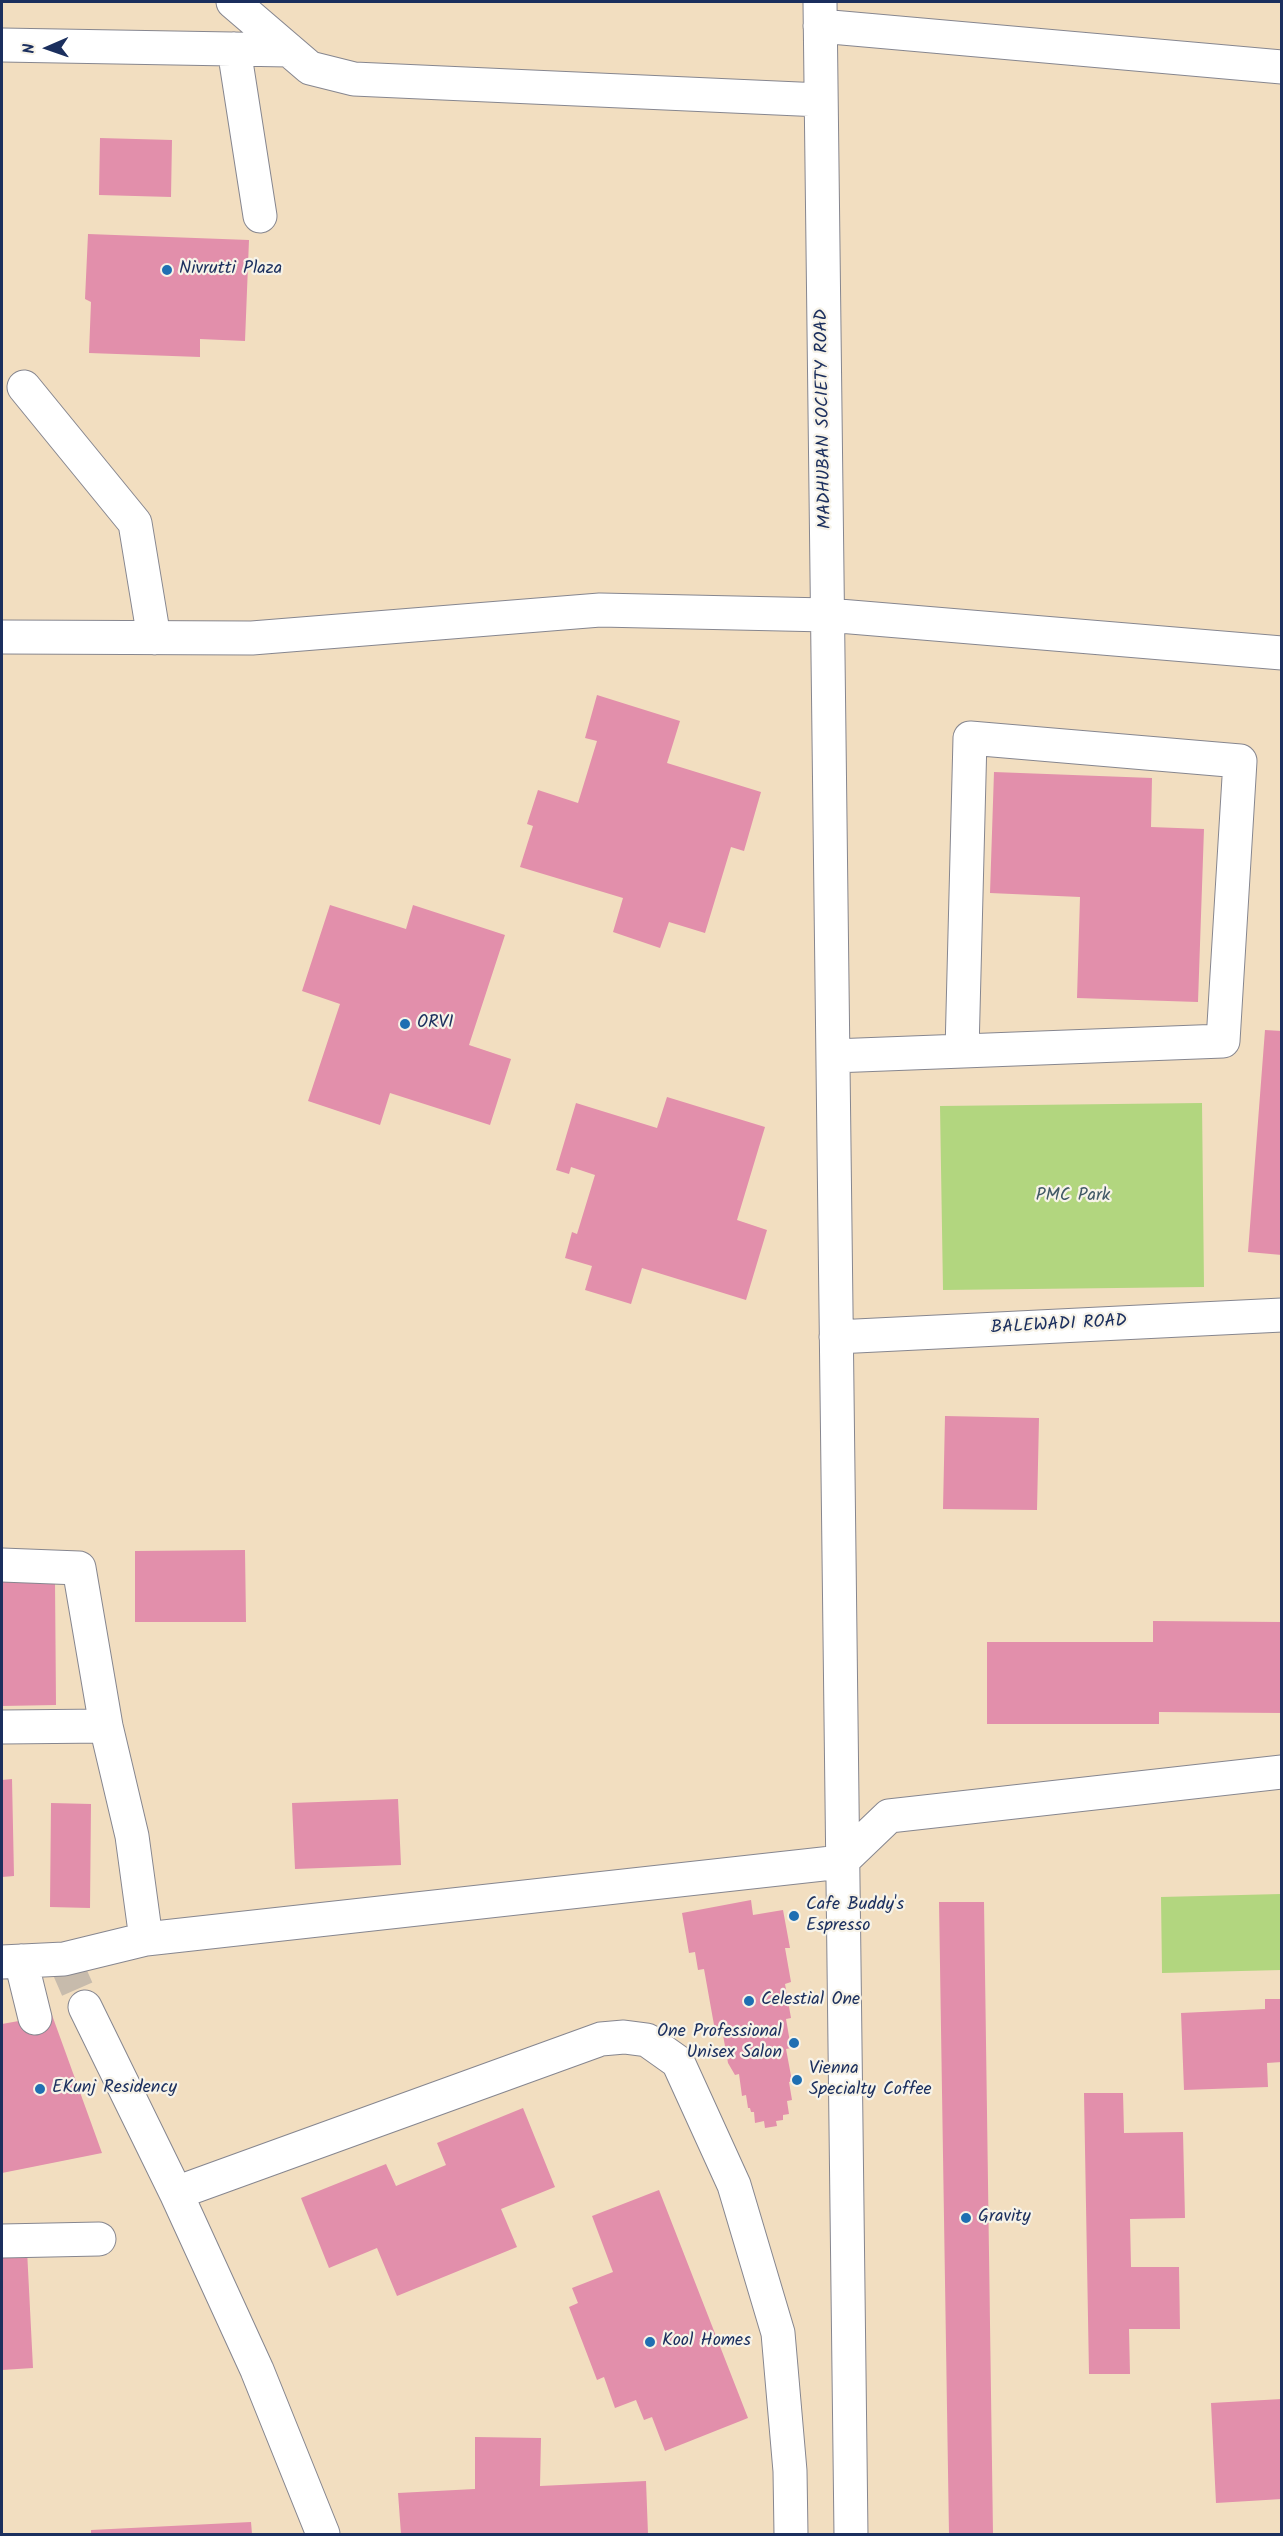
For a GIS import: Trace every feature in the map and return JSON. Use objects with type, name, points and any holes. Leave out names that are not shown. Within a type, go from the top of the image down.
[{"type":"street","points":[[233,2],[310,68],[354,80],[821,100]]},
{"type":"street","points":[[820,14],[1281,67]]},
{"type":"street","name":"MADHUBAN SOCIETY ROAD","points":[[820,14],[851,2535]]},
{"type":"street","points":[[2,45],[290,50]]},
{"type":"street","points":[[234,49],[260,216]]},
{"type":"street","points":[[24,387],[135,523],[154,638]]},
{"type":"street","points":[[2,637],[252,638],[600,610],[827,615],[1281,652]]},
{"type":"street","points":[[833,1056],[1223,1041],[1240,761],[970,738],[962,1051]]},
{"type":"street","name":"BALEWADI ROAD","points":[[836,1337],[1281,1315]]},
{"type":"street","points":[[2,1564],[79,1569],[106,1726],[132,1836],[146,1940]]},
{"type":"street","points":[[2,1727],[106,1726]]},
{"type":"street","points":[[35,2019],[11,1961],[64,1959],[146,1940],[841,1862],[889,1816],[1281,1772]]},
{"type":"street","points":[[85,2007],[176,2193],[258,2370],[323,2535]]},
{"type":"street","points":[[176,2193],[601,2039],[624,2037],[647,2040],[678,2062],[734,2185],[778,2333],[790,2471],[791,2535]]},
{"type":"street","points":[[2,2241],[99,2239]]},
{"type":"green space","name":"PMC Park","points":[[1202,1103],[1204,1287],[943,1290],[940,1106]]},
{"type":"green space","points":[[1281,1894],[1281,1970],[1162,1973],[1161,1897]]},
{"type":"building","points":[[100,138],[172,140],[171,197],[99,195]]},
{"type":"building","name":"Nivrutti Plaza","points":[[88,234],[249,240],[245,341],[200,339],[200,357],[89,353],[91,302],[85,299]]},
{"type":"building","points":[[597,695],[680,721],[667,763],[761,792],[744,851],[731,847],[705,933],[669,922],[660,948],[613,932],[623,898],[520,867],[533,826],[527,824],[538,790],[578,803],[597,741],[585,738]]},
{"type":"building","points":[[994,772],[1152,778],[1151,827],[1204,829],[1198,1002],[1077,998],[1080,897],[990,893]]},
{"type":"building","name":"ORVI","points":[[330,905],[406,929],[413,905],[505,935],[469,1045],[511,1059],[490,1125],[390,1093],[380,1125],[308,1101],[340,1004],[302,991]]},
{"type":"building","points":[[1265,1030],[1282,1031],[1282,1255],[1248,1252]]},
{"type":"building","points":[[667,1097],[765,1127],[737,1220],[767,1230],[746,1300],[642,1268],[631,1304],[585,1290],[592,1266],[565,1258],[572,1232],[577,1234],[595,1175],[571,1167],[569,1174],[556,1170],[576,1103],[657,1128]]},
{"type":"building","points":[[945,1416],[1039,1418],[1037,1510],[943,1509]]},
{"type":"building","points":[[245,1550],[246,1622],[135,1622],[135,1551]]},
{"type":"building","points":[[55,1581],[56,1705],[2,1706],[2,1582]]},
{"type":"building","points":[[1153,1621],[1282,1622],[1282,1713],[1159,1712],[1159,1724],[987,1724],[987,1642],[1153,1642]]},
{"type":"building","points":[[12,1779],[14,1876],[2,1877],[2,1780]]},
{"type":"building","points":[[398,1799],[401,1865],[295,1869],[292,1803]]},
{"type":"building","points":[[51,1803],[91,1804],[90,1908],[50,1907]]},
{"type":"building","name":"Celestial One","points":[[751,1900],[753,1915],[783,1910],[790,1948],[785,1948],[791,1982],[785,1984],[791,2018],[786,2019],[791,2048],[786,2049],[792,2081],[789,2082],[792,2100],[787,2101],[789,2114],[783,2115],[783,2120],[776,2121],[777,2126],[765,2128],[764,2121],[755,2123],[754,2112],[748,2108],[746,2095],[742,2096],[739,2074],[735,2075],[728,2063],[723,2035],[716,2036],[704,1969],[698,1970],[695,1952],[689,1953],[682,1913]]},
{"type":"building","name":"Gravity","points":[[939,1902],[984,1902],[993,2534],[949,2534]]},
{"type":"building","points":[[1265,1999],[1282,1999],[1282,2062],[1267,2063],[1268,2087],[1184,2090],[1181,2013],[1265,2009]]},
{"type":"building","name":"EKunj Residency","points":[[52,2015],[102,2153],[2,2173],[2,2024]]},
{"type":"building","points":[[1084,2093],[1123,2093],[1124,2133],[1183,2132],[1185,2218],[1130,2219],[1131,2267],[1179,2267],[1180,2329],[1129,2329],[1130,2374],[1089,2374]]},
{"type":"building","points":[[523,2108],[555,2187],[501,2209],[517,2247],[397,2296],[377,2248],[329,2268],[301,2198],[386,2164],[396,2186],[446,2165],[437,2143]]},
{"type":"building","name":"Kool Homes","points":[[659,2190],[748,2418],[665,2451],[652,2417],[644,2420],[636,2400],[615,2408],[604,2377],[597,2380],[569,2307],[578,2303],[572,2288],[613,2272],[592,2216]]},
{"type":"building","points":[[27,2250],[33,2368],[2,2370],[2,2251]]},
{"type":"building","points":[[1282,2399],[1282,2499],[1216,2503],[1211,2403]]},
{"type":"building","points":[[475,2437],[541,2438],[540,2486],[646,2481],[648,2534],[401,2534],[398,2493],[475,2489]]},
{"type":"building","points":[[251,2522],[252,2534],[91,2534],[91,2530]]},
{"type":"tunnel","points":[[64,1959],[85,2007]]},
{"type":"place","name":"Nivrutti Plaza","points":[[167,270]]},
{"type":"place","name":"ORVI","points":[[405,1024]]},
{"type":"place","name":"Cafe Buddy's Espresso","points":[[794,1916]]},
{"type":"place","name":"Celestial One","points":[[749,2001]]},
{"type":"place","name":"One Professional Unisex Salon","points":[[794,2043]]},
{"type":"place","name":"Vienna Specialty Coffee","points":[[797,2080]]},
{"type":"place","name":"EKunj Residency","points":[[40,2089]]},
{"type":"place","name":"Gravity","points":[[966,2218]]},
{"type":"place","name":"Kool Homes","points":[[650,2342]]}]
